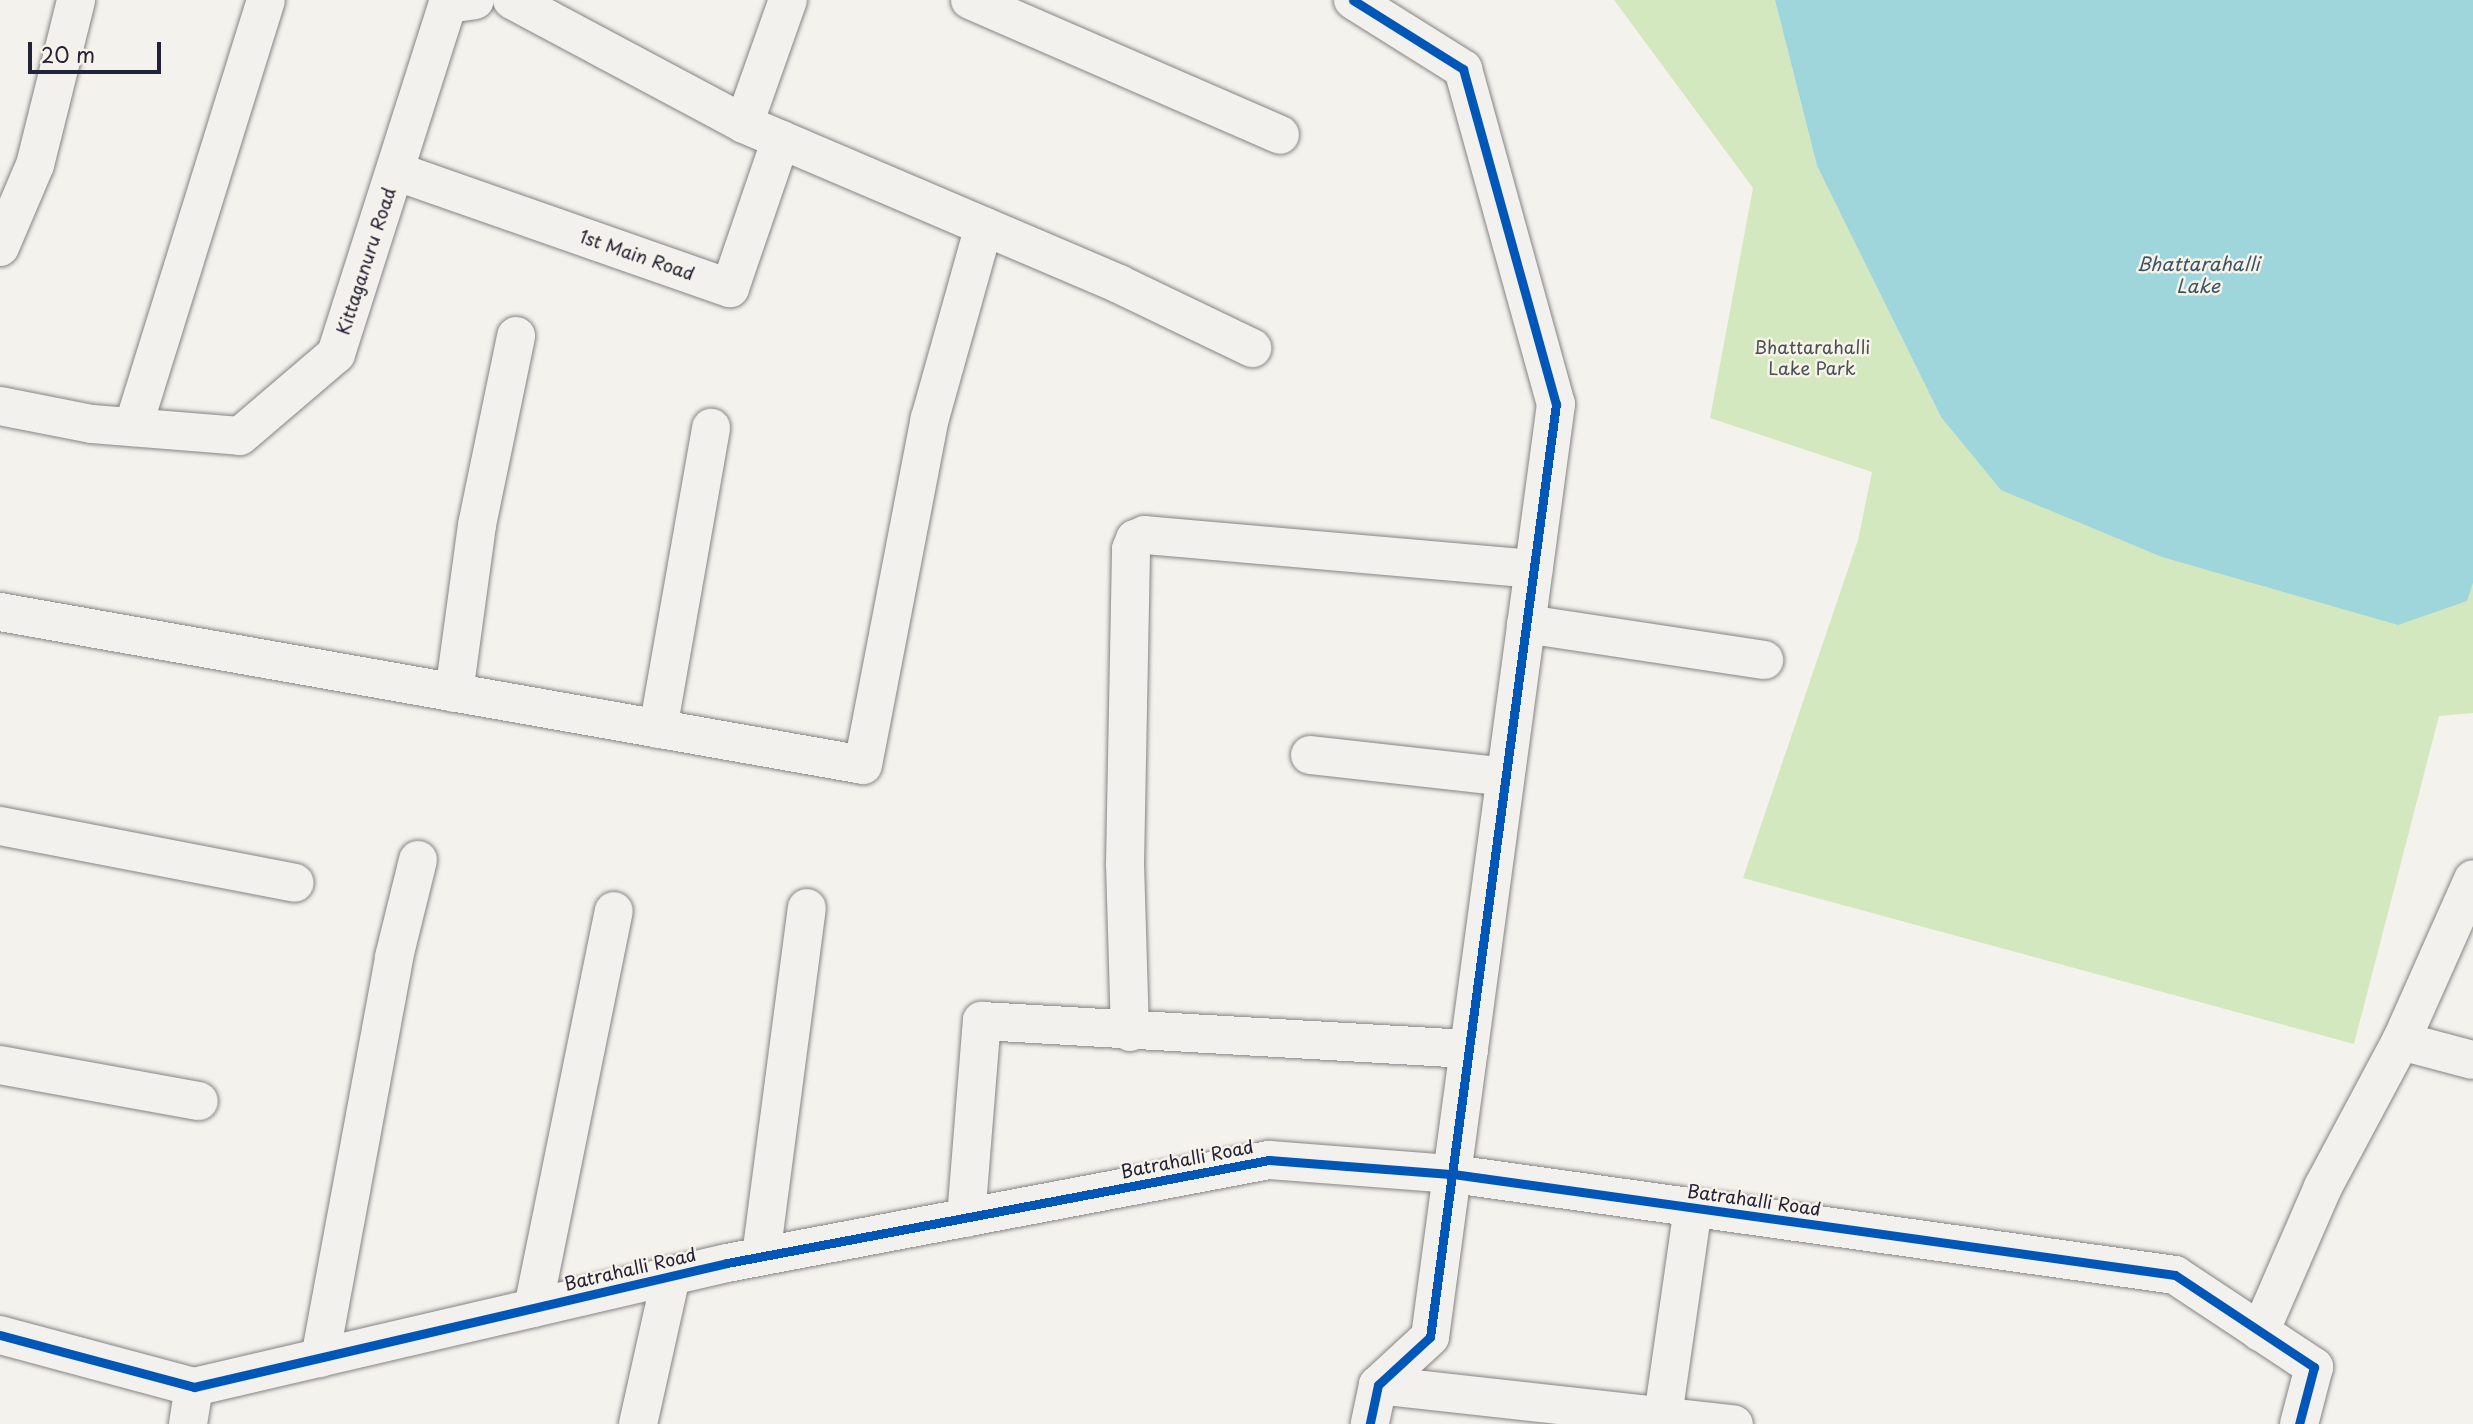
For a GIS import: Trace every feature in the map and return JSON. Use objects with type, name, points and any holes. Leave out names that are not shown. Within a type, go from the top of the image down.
[{"type":"street","points":[[0,247],[35,165],[76,0]]},
{"type":"street","points":[[133,427],[266,0]]},
{"type":"street","name":"Kittaganuru Road","points":[[0,407],[92,424],[240,436],[336,354],[448,4],[475,0]]},
{"type":"street","points":[[512,0],[744,124],[984,226],[1252,348]]},
{"type":"street","points":[[744,124],[788,0]]},
{"type":"street","points":[[970,0],[1280,135]]},
{"type":"street","points":[[1353,0],[1462,68],[1556,404],[1430,1337],[1378,1385],[1370,1424]]},
{"type":"street","name":"1st Main Road","points":[[395,171],[730,288],[781,139]]},
{"type":"street","points":[[0,612],[863,765],[930,418],[984,226]]},
{"type":"street","points":[[454,693],[477,525],[516,336]]},
{"type":"street","points":[[658,729],[711,428]]},
{"type":"street","points":[[1130,1032],[1125,864],[1131,549],[1135,539],[1144,535],[1534,569]]},
{"type":"street","points":[[1526,624],[1764,660]]},
{"type":"street","points":[[1310,755],[1505,777]]},
{"type":"street","points":[[0,826],[295,883]]},
{"type":"street","points":[[320,1358],[394,957],[418,860]]},
{"type":"street","points":[[2260,1332],[2323,1187],[2401,1041],[2458,920],[2473,879]]},
{"type":"street","points":[[761,1256],[807,908]]},
{"type":"street","points":[[533,1308],[614,911]]},
{"type":"street","points":[[966,1218],[982,1021],[1130,1032],[1469,1049]]},
{"type":"street","points":[[2401,1041],[2473,1060]]},
{"type":"street","points":[[0,1065],[198,1101]]},
{"type":"street","name":"Batrahalli Road","points":[[0,1335],[191,1406],[320,1358],[671,1276],[761,1256],[1269,1160],[1453,1174],[2175,1275],[2314,1367],[2299,1424]]},
{"type":"street","points":[[1663,1416],[1693,1208]]},
{"type":"street","points":[[638,1424],[671,1276]]},
{"type":"street","points":[[1378,1385],[1530,1413],[1663,1416],[1734,1424]]},
{"type":"green space","name":"Bhattarahalli Lake Park","points":[[1614,0],[1775,0],[1817,166],[1941,417],[2466,601],[2473,583],[2473,713],[2439,716],[2354,1044],[1743,878],[1858,540],[1872,472],[1710,418],[1753,188]]},
{"type":"water","name":"Bhattarahalli Lake","points":[[1775,0],[2473,0],[2473,583],[2467,601],[2398,625],[2162,557],[2001,490],[1941,417],[1817,166]]},
{"type":"cycle path","points":[[1353,0],[1463,69],[1556,404],[1430,1337],[1378,1385],[1370,1424]]},
{"type":"cycle path","points":[[0,1335],[194,1387],[727,1263],[1269,1160],[1453,1174],[2175,1275],[2314,1367],[2299,1424]]}]
